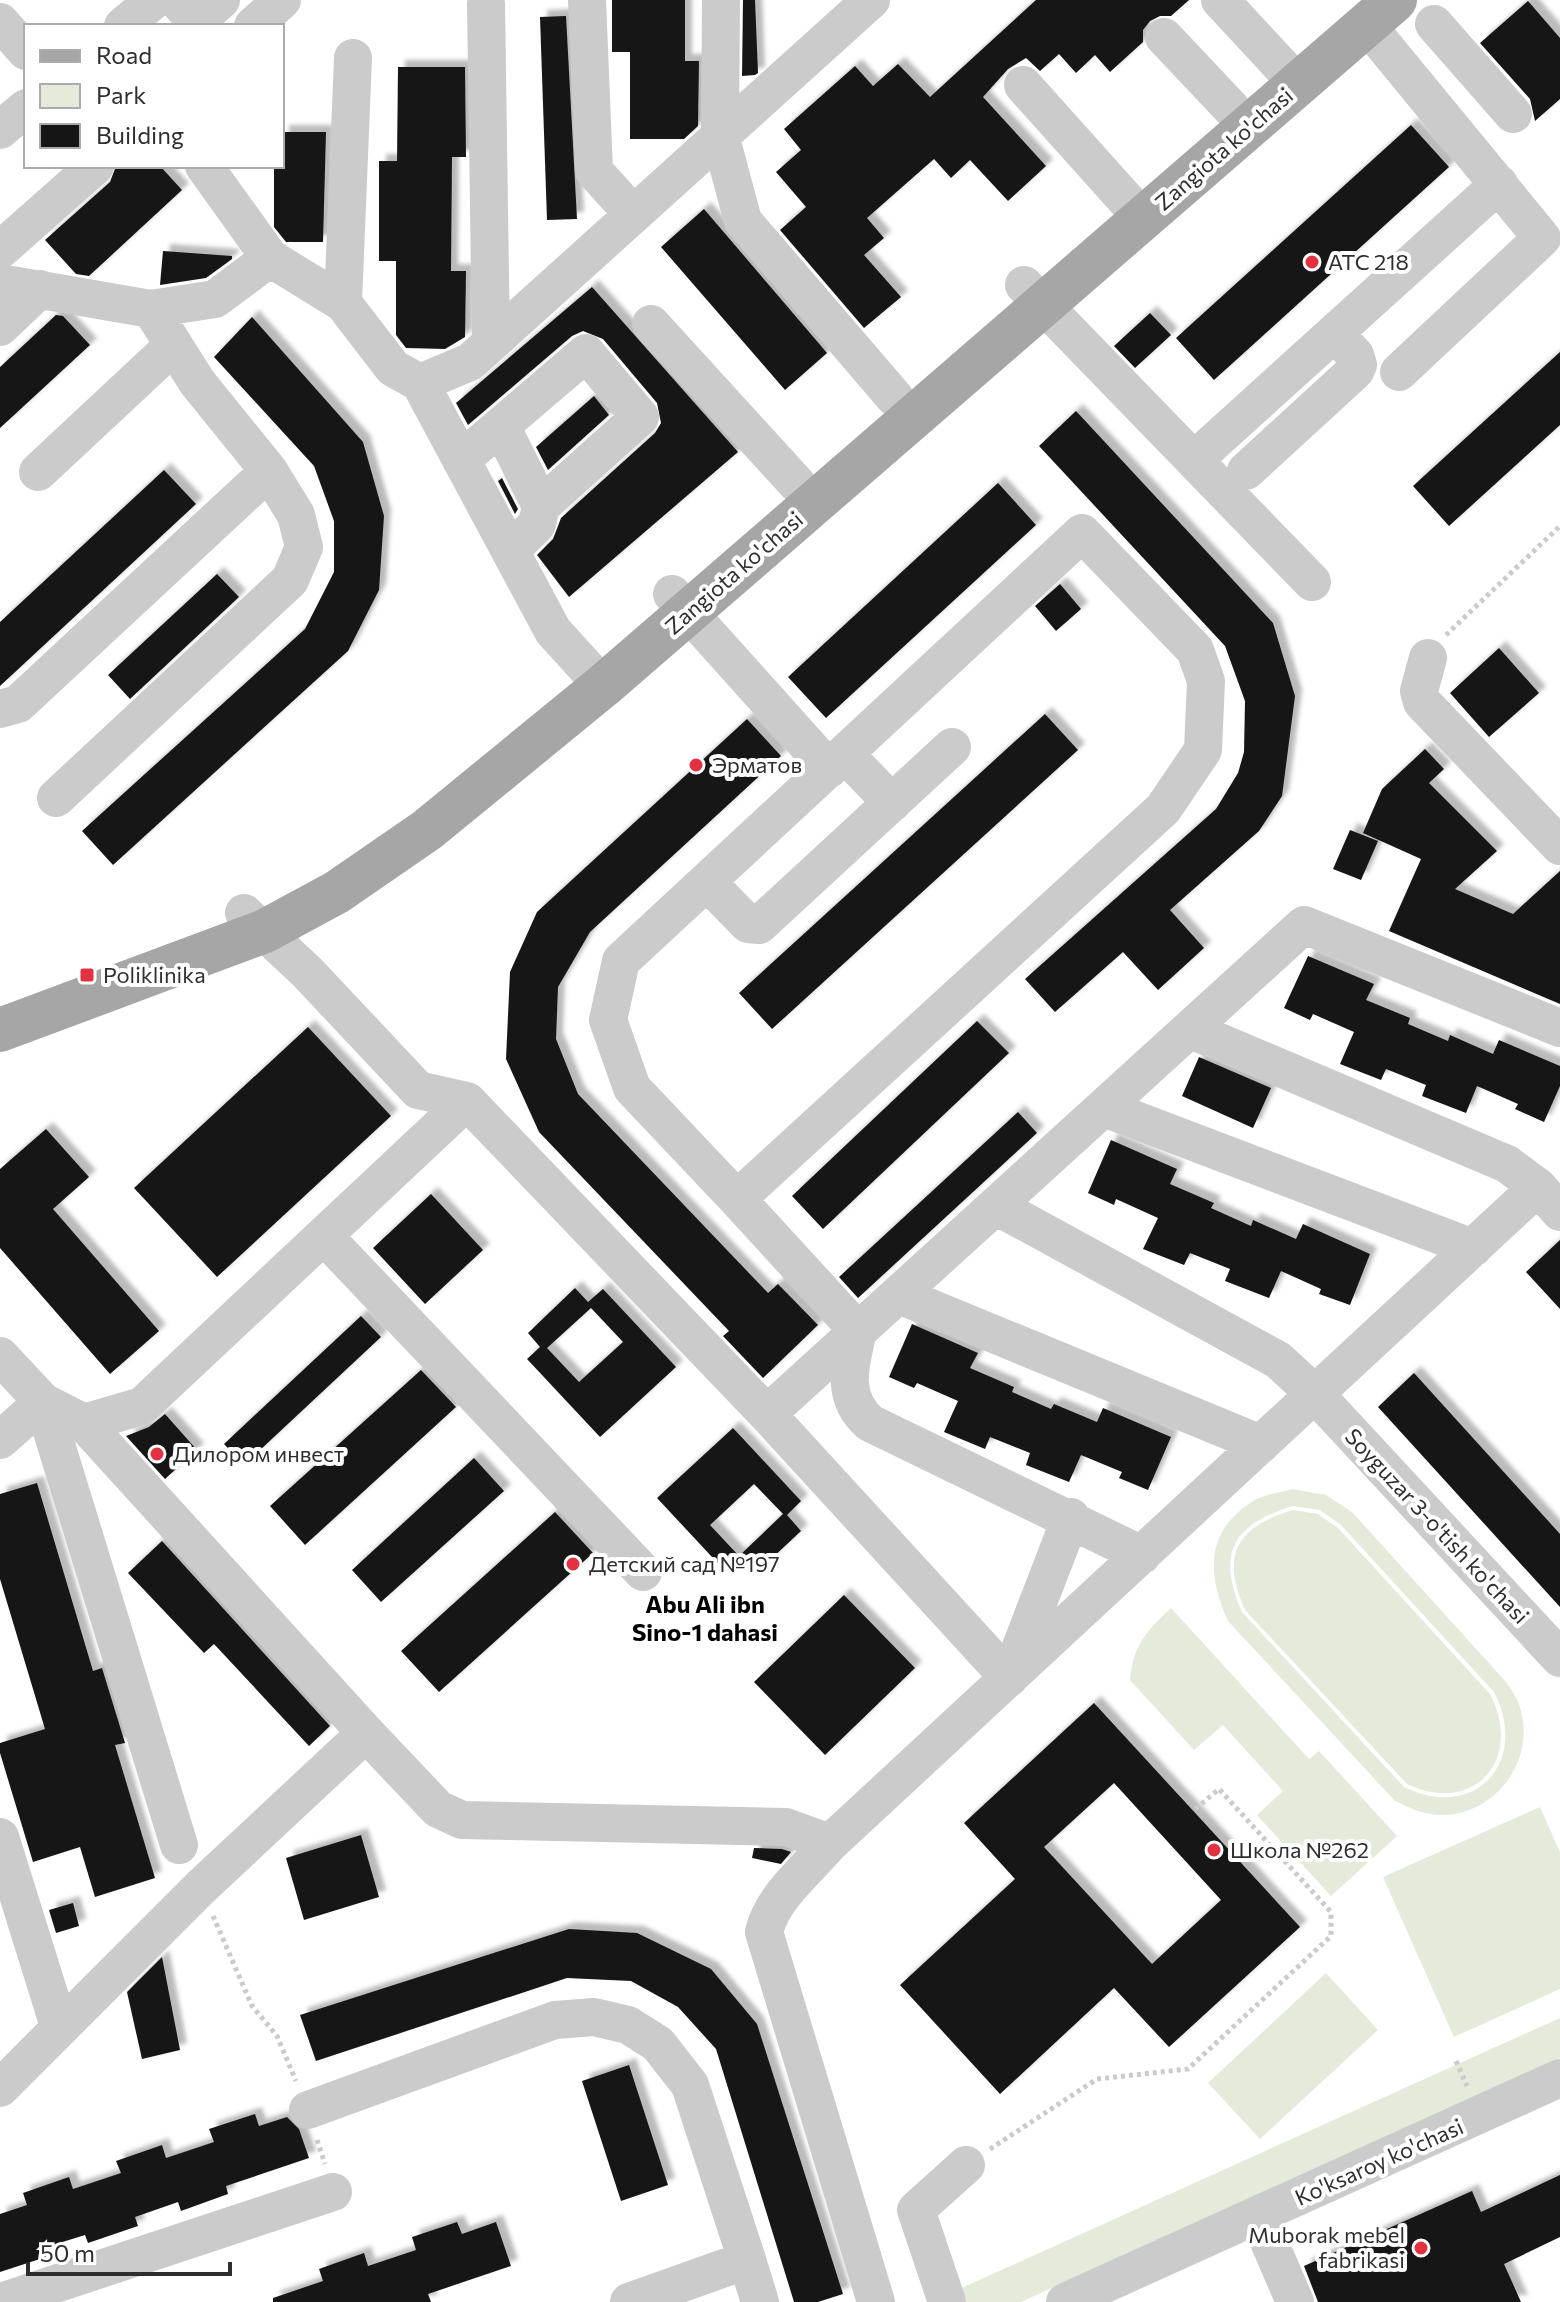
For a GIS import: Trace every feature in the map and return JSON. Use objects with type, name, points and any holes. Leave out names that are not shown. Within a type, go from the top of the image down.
[{"type":"main road","name":"Zangiota ko'chasi","points":[[0,1007],[337,892],[427,830],[595,677],[1290,74],[1372,8]]},
{"type":"main road","name":"Zangiota ko'chasi","points":[[1134,209],[1231,108],[1290,74]]},
{"type":"main road","name":"Zangiota ko'chasi","points":[[679,604],[797,484],[895,398],[1034,296]]},
{"type":"main road","name":"Zangiota ko'chasi","points":[[0,1030],[254,922]]},
{"type":"street","points":[[125,24],[154,0]]},
{"type":"street","points":[[177,0],[196,22],[221,0]]},
{"type":"street","points":[[255,24],[282,0]]},
{"type":"street","points":[[587,0],[594,171],[633,214]]},
{"type":"street","points":[[721,0],[720,135],[743,221],[895,398]]},
{"type":"street","points":[[1220,0],[1290,74]]},
{"type":"street","points":[[420,383],[470,362],[863,2]]},
{"type":"street","points":[[486,4],[491,342]]},
{"type":"street","points":[[1372,8],[1499,184],[1542,238],[1399,372]]},
{"type":"street","points":[[0,22],[24,49]]},
{"type":"street","points":[[1434,24],[1513,114]]},
{"type":"street","points":[[1164,37],[1231,108]]},
{"type":"street","points":[[343,303],[353,58]]},
{"type":"street","points":[[1023,85],[1134,209]]},
{"type":"street","points":[[0,130],[24,110]]},
{"type":"street","points":[[0,250],[93,168]]},
{"type":"street","points":[[205,168],[270,258],[343,303],[393,368],[420,383],[553,631],[595,677]]},
{"type":"street","points":[[1194,460],[1499,184]]},
{"type":"street","points":[[0,283],[151,309],[215,299],[270,258]]},
{"type":"street","points":[[0,327],[40,289]]},
{"type":"street","points":[[1034,296],[1312,582]]},
{"type":"street","points":[[56,798],[290,580],[304,547],[296,515],[269,471],[197,382],[151,309]]},
{"type":"street","points":[[651,324],[797,484]]},
{"type":"street","points":[[1246,471],[1355,371],[1358,365],[1355,355],[1334,333]]},
{"type":"street","points":[[38,472],[174,345]]},
{"type":"street","points":[[461,460],[586,353],[640,417],[541,506],[537,524],[510,551]]},
{"type":"street","points":[[501,426],[541,506]]},
{"type":"street","points":[[0,709],[18,704],[269,471]]},
{"type":"street","points":[[737,1199],[1163,809],[1203,750],[1206,681],[1195,650],[1082,533],[621,961],[608,1020],[632,1088],[858,1331]]},
{"type":"street","points":[[679,604],[837,761],[892,803]]},
{"type":"street","points":[[1428,658],[1419,691],[1422,702],[1560,846]]},
{"type":"street","points":[[707,882],[748,924],[759,925],[952,747]]},
{"type":"street","points":[[254,922],[418,1090],[467,1101],[767,1414],[1009,1678]]},
{"type":"street","points":[[767,1414],[1304,925],[1560,1028]]},
{"type":"street","points":[[876,2302],[764,1932],[768,1917],[830,1843],[1473,1248],[1549,1200],[1507,1164],[1191,1030]]},
{"type":"street","points":[[84,1423],[142,1406],[467,1101]]},
{"type":"street","points":[[1104,1108],[1473,1248]]},
{"type":"street","name":"Soyguzar 3-o'tish ko'chasi","points":[[996,1206],[1278,1360],[1315,1394],[1560,1658]]},
{"type":"street","points":[[324,1236],[643,1572]]},
{"type":"street","points":[[899,1295],[1261,1444]]},
{"type":"street","points":[[858,1331],[847,1375],[856,1411],[863,1417],[1071,1517],[1142,1555]]},
{"type":"street","points":[[0,1356],[43,1402],[84,1423],[438,1809],[462,1820],[786,1827],[830,1843]]},
{"type":"street","points":[[0,1440],[43,1402]]},
{"type":"street","points":[[43,1402],[179,1845]]},
{"type":"street","points":[[1009,1678],[1071,1517]]},
{"type":"street","points":[[0,2088],[201,1887],[366,1733]]},
{"type":"street","points":[[0,1837],[59,2026]]},
{"type":"street","points":[[308,2110],[555,2020],[594,2017],[628,2025],[658,2044],[690,2085],[760,2302]]},
{"type":"street","name":"Ko'ksaroy ko'chasi","points":[[1065,2302],[1559,2080]]},
{"type":"street","points":[[947,2302],[916,2210],[966,2165]]},
{"type":"street","points":[[1,2302],[54,2294],[333,2192]]},
{"type":"street","points":[[1258,2216],[1295,2302]]},
{"type":"street","points":[[629,2302],[747,2260]]},
{"type":"path","points":[[1428,658],[1436,645],[1560,526]]},
{"type":"path","points":[[966,2165],[1097,2079],[1188,2069],[1331,1936],[1331,1912],[1219,1789],[1193,1811]]},
{"type":"path","points":[[201,1887],[252,2006],[277,2036],[308,2110],[333,2192]]},
{"type":"path","points":[[1456,2061],[1470,2095]]},
{"type":"green space","points":[[1292,1489],[1326,1495],[1352,1512],[1513,1693],[1521,1711],[1524,1730],[1522,1748],[1507,1782],[1479,1806],[1461,1813],[1436,1815],[1395,1801],[1228,1621],[1214,1573],[1214,1557],[1224,1528],[1254,1500]],"holes":[[[1293,1506],[1320,1510],[1341,1525],[1494,1692],[1503,1718],[1505,1741],[1500,1762],[1489,1779],[1473,1791],[1453,1797],[1430,1796],[1404,1787],[1242,1612],[1234,1591],[1231,1557],[1235,1544],[1244,1532],[1256,1522]]]},
{"type":"green space","points":[[1293,1510],[1318,1514],[1338,1528],[1490,1694],[1499,1718],[1501,1740],[1496,1759],[1486,1775],[1472,1787],[1453,1793],[1431,1792],[1407,1784],[1245,1610],[1234,1573],[1234,1558],[1239,1545],[1258,1525]]},
{"type":"green space","points":[[1171,1608],[1309,1759],[1319,1751],[1397,1836],[1331,1896],[1257,1815],[1283,1791],[1223,1725],[1194,1750],[1130,1680],[1134,1658],[1142,1640]]},
{"type":"green space","points":[[1540,1807],[1560,1852],[1560,1989],[1454,2037],[1383,1877]]},
{"type":"green space","points":[[1326,1973],[1378,2030],[1260,2139],[1208,2083]]},
{"type":"green space","points":[[1560,2018],[1560,2058],[1021,2302],[962,2302],[957,2290]]},
{"type":"building","points":[[612,0],[685,0],[685,61],[699,61],[698,126],[684,139],[630,139],[630,52],[612,52]]},
{"type":"building","points":[[743,0],[755,0],[758,73],[742,76]]},
{"type":"building","points":[[1036,0],[1189,0],[1171,16],[1160,16],[1150,21],[1143,30],[1143,42],[1110,72],[1095,55],[1076,73],[1059,54],[1040,71],[1026,58],[1008,69],[983,97],[1046,166],[1008,201],[970,160],[951,178],[934,159],[867,218],[884,238],[864,255],[901,297],[864,328],[780,230],[806,207],[776,172],[801,150],[784,129],[855,66],[873,86],[898,64],[930,97]]},
{"type":"building","points":[[1528,1],[1560,38],[1560,99],[1535,121],[1530,99],[1480,43]]},
{"type":"building","points":[[566,16],[577,219],[547,220],[540,17]]},
{"type":"building","points":[[398,67],[465,67],[466,157],[452,157],[451,271],[466,271],[465,337],[445,349],[406,348],[396,335],[396,261],[379,261],[379,161],[397,161]]},
{"type":"building","points":[[1411,125],[1449,167],[1214,380],[1176,338]]},
{"type":"building","points":[[284,132],[326,132],[323,242],[286,242],[274,227],[274,168],[284,168]]},
{"type":"building","points":[[115,168],[162,168],[182,190],[89,276],[76,274],[45,240],[110,182]]},
{"type":"building","points":[[704,209],[827,353],[785,390],[661,247]]},
{"type":"building","points":[[163,251],[232,256],[232,259],[206,278],[160,285]]},
{"type":"building","points":[[592,287],[738,452],[569,597],[537,555],[553,539],[561,518],[655,433],[661,423],[657,403],[603,339],[583,331],[572,336],[468,425],[456,403]]},
{"type":"building","points":[[1150,313],[1171,335],[1135,368],[1114,346]]},
{"type":"building","points":[[56,315],[63,316],[90,345],[0,428],[0,367]]},
{"type":"building","points":[[252,317],[363,442],[384,516],[379,590],[348,651],[113,865],[82,831],[305,629],[334,572],[334,521],[314,466],[214,357]]},
{"type":"building","points":[[1560,352],[1560,425],[1449,526],[1413,486]]},
{"type":"building","points":[[594,396],[609,415],[548,470],[536,447]]},
{"type":"building","points":[[1076,411],[1273,623],[1295,696],[1282,796],[1259,831],[1170,910],[1204,948],[1158,990],[1123,952],[1055,1012],[1025,979],[1216,809],[1238,773],[1244,752],[1245,701],[1225,646],[1039,446]]},
{"type":"building","points":[[164,470],[196,504],[0,686],[0,622]]},
{"type":"building","points":[[502,478],[518,509],[515,514],[498,481]]},
{"type":"building","points":[[998,483],[1036,525],[826,718],[788,677]]},
{"type":"building","points":[[217,574],[239,597],[130,699],[108,675]]},
{"type":"building","points":[[1060,584],[1081,609],[1056,631],[1035,606]]},
{"type":"building","points":[[1499,648],[1539,693],[1489,737],[1450,693]]},
{"type":"building","points":[[1045,714],[1078,750],[772,1029],[739,993]]},
{"type":"building","points":[[747,719],[781,756],[590,932],[558,987],[556,1039],[578,1094],[768,1293],[778,1284],[818,1325],[763,1378],[723,1336],[729,1331],[539,1132],[506,1059],[510,972],[537,912]]},
{"type":"building","points":[[1425,749],[1444,769],[1429,783],[1497,851],[1455,889],[1513,914],[1560,871],[1560,1004],[1389,931],[1421,859],[1363,833],[1382,789]]},
{"type":"building","points":[[1350,830],[1378,841],[1361,880],[1333,869]]},
{"type":"building","points":[[1308,956],[1374,984],[1366,1000],[1410,1018],[1408,1024],[1448,1041],[1450,1035],[1493,1054],[1499,1040],[1560,1066],[1560,1086],[1544,1122],[1515,1109],[1518,1104],[1477,1086],[1466,1113],[1422,1096],[1426,1085],[1386,1069],[1381,1080],[1340,1064],[1354,1032],[1313,1014],[1310,1020],[1284,1008]]},
{"type":"building","points":[[977,1021],[1009,1053],[823,1229],[792,1196]]},
{"type":"building","points":[[308,1027],[391,1116],[217,1277],[134,1188]]},
{"type":"building","points":[[1199,1057],[1271,1088],[1253,1128],[1182,1096]]},
{"type":"building","points":[[1018,1112],[1037,1133],[858,1298],[839,1277]]},
{"type":"building","points":[[46,1129],[89,1177],[53,1209],[159,1331],[110,1374],[0,1248],[0,1169]]},
{"type":"building","points":[[1111,1140],[1177,1169],[1170,1184],[1214,1203],[1211,1208],[1251,1226],[1253,1220],[1296,1239],[1303,1224],[1370,1254],[1350,1305],[1319,1294],[1321,1289],[1281,1271],[1269,1298],[1225,1281],[1230,1269],[1190,1253],[1184,1265],[1143,1249],[1158,1218],[1116,1199],[1114,1205],[1088,1193]]},
{"type":"building","points":[[431,1194],[483,1250],[425,1304],[373,1248]]},
{"type":"building","points":[[1560,1240],[1560,1309],[1526,1272]]},
{"type":"building","points":[[575,1288],[588,1302],[603,1289],[676,1367],[600,1437],[527,1359],[540,1347],[528,1333]],"holes":[[[591,1308],[623,1342],[579,1382],[547,1348]]]},
{"type":"building","points":[[361,1316],[381,1337],[244,1465],[224,1444]]},
{"type":"building","points":[[912,1324],[978,1353],[970,1368],[1014,1387],[1012,1392],[1051,1409],[1054,1404],[1097,1422],[1103,1408],[1171,1437],[1148,1490],[1119,1478],[1122,1472],[1081,1455],[1069,1482],[1026,1465],[1030,1453],[990,1437],[985,1449],[944,1432],[958,1401],[917,1383],[914,1388],[889,1377]]},
{"type":"building","points":[[421,1370],[456,1407],[305,1545],[270,1506]]},
{"type":"building","points":[[1414,1373],[1560,1534],[1560,1607],[1378,1407]]},
{"type":"building","points":[[165,1414],[197,1450],[165,1479],[126,1436],[149,1427]]},
{"type":"building","points":[[733,1428],[801,1501],[787,1515],[801,1531],[753,1576],[739,1560],[726,1572],[657,1498]],"holes":[[[754,1484],[783,1514],[739,1556],[710,1525]]]},
{"type":"building","points":[[474,1458],[504,1491],[381,1602],[352,1570]]},
{"type":"building","points":[[37,1483],[93,1671],[102,1668],[125,1743],[115,1745],[155,1878],[95,1897],[80,1847],[33,1862],[0,1753],[0,1743],[45,1729],[0,1579],[0,1494]]},
{"type":"building","points":[[555,1512],[593,1553],[439,1692],[401,1651]]},
{"type":"building","points":[[162,1541],[330,1726],[309,1746],[214,1644],[204,1653],[128,1573]]},
{"type":"building","points":[[844,1595],[915,1668],[825,1755],[754,1682]]},
{"type":"building","points":[[1094,1703],[1300,1927],[1169,2047],[1114,1988],[1000,2094],[900,1985],[1015,1879],[964,1823]],"holes":[[[1114,1783],[1221,1900],[1152,1964],[1044,1847]]]},
{"type":"building","points":[[361,1835],[379,1897],[304,1920],[286,1858]]},
{"type":"building","points":[[754,1848],[791,1852],[781,1864],[752,1858]]},
{"type":"building","points":[[73,1903],[79,1926],[56,1933],[49,1910]]},
{"type":"building","points":[[569,1929],[637,1933],[711,1969],[757,2024],[843,2294],[818,2302],[794,2302],[716,2049],[678,2007],[631,1981],[567,1978],[316,2061],[300,2015]]},
{"type":"building","points":[[162,1957],[180,2050],[142,2059],[127,1992]]},
{"type":"building","points":[[629,2065],[668,2185],[621,2201],[582,2081]]},
{"type":"building","points":[[255,2114],[259,2126],[287,2117],[299,2129],[309,2158],[226,2186],[228,2194],[181,2211],[178,2202],[135,2217],[138,2226],[88,2243],[85,2235],[43,2248],[46,2257],[0,2272],[0,2214],[27,2205],[23,2193],[69,2177],[73,2189],[121,2173],[116,2161],[162,2145],[166,2158],[214,2142],[209,2129]]},
{"type":"building","name":"Muborak mebel fabrikasi","points":[[1560,2175],[1560,2237],[1504,2264],[1521,2302],[1318,2302],[1304,2266],[1472,2191],[1481,2212]]},
{"type":"building","points":[[457,2222],[462,2234],[496,2222],[511,2266],[428,2294],[431,2302],[273,2302],[273,2298],[323,2281],[319,2269],[364,2253],[368,2266],[416,2250],[412,2237]]},
{"type":"place","name":"АТС 218","points":[[1312,262]]},
{"type":"place","name":"Эрматов","points":[[696,765]]},
{"type":"place","name":"Poliklinika","points":[[87,975]]},
{"type":"place","name":"Дилором инвест","points":[[157,1454]]},
{"type":"place","name":"Детский сад №197","points":[[573,1564]]},
{"type":"place","name":"Школа №262","points":[[1214,1850]]},
{"type":"place","name":"Muborak mebel fabrikasi","points":[[1421,2248]]},
{"type":"district","name":"Abu Ali ibn Sino-1 dahasi","points":[[705,1619]]}]
